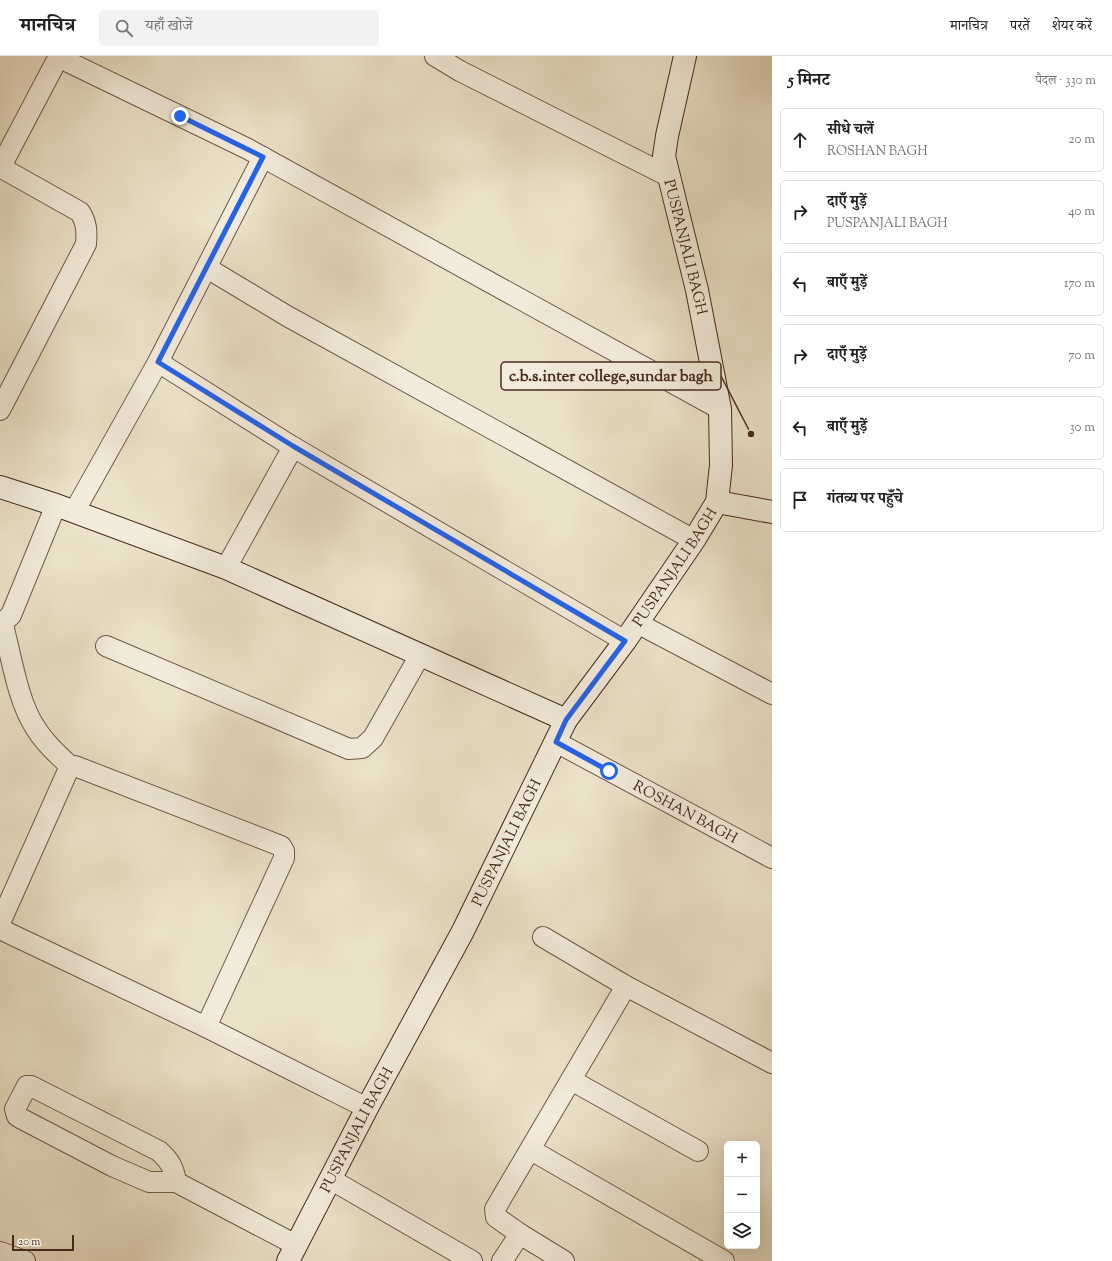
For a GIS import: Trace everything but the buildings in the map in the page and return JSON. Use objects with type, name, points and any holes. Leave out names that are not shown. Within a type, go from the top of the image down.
[{"type":"street","points":[[436,56],[460,71],[668,176]]},
{"type":"street","name":"PUSPANJALI BAGH","points":[[292,1253],[366,1108],[463,930],[566,720],[625,641],[694,540],[717,502],[722,465],[720,409],[698,290],[664,156],[666,136],[685,56]]},
{"type":"street","points":[[0,410],[86,244],[86,220],[80,212],[0,167],[58,57],[263,157],[720,409]]},
{"type":"street","points":[[206,1027],[284,858],[284,851],[281,846],[75,766],[70,766],[47,745],[34,726],[24,704],[1,625],[11,615],[65,508],[158,362],[263,157]]},
{"type":"street","points":[[206,268],[287,316],[694,540]]},
{"type":"street","points":[[158,362],[293,446],[625,641]]},
{"type":"street","points":[[226,568],[293,446]]},
{"type":"street","points":[[0,487],[65,508],[226,568],[566,720]]},
{"type":"street","points":[[717,502],[772,512]]},
{"type":"street","points":[[637,623],[772,694]]},
{"type":"street","points":[[106,646],[349,749],[362,748],[373,738],[420,655]]},
{"type":"street","name":"ROSHAN BAGH","points":[[556,742],[772,858]]},
{"type":"street","points":[[0,923],[70,766]]},
{"type":"street","points":[[0,929],[206,1027],[366,1108]]},
{"type":"street","points":[[543,938],[626,986],[772,1064]]},
{"type":"street","points":[[564,1261],[520,1234],[496,1217],[494,1213],[626,986]]},
{"type":"street","points":[[571,1080],[698,1151]]},
{"type":"street","points":[[176,1182],[174,1169],[170,1161],[159,1151],[31,1086],[27,1086],[24,1089],[15,1109],[17,1116],[112,1166],[149,1182],[176,1182],[292,1253]]},
{"type":"street","points":[[531,1150],[724,1261]]},
{"type":"street","points":[[330,1179],[472,1261]]},
{"type":"street","points":[[502,1261],[520,1234]]},
{"type":"street","points":[[0,1252],[25,1261]]},
{"type":"place","name":"c.b.s.inter college,sundar bagh","points":[[751,434]]},
{"type":"route","points":[[180,116],[263,157],[158,362],[293,446],[625,641],[566,720],[556,742],[609,771]]}]
